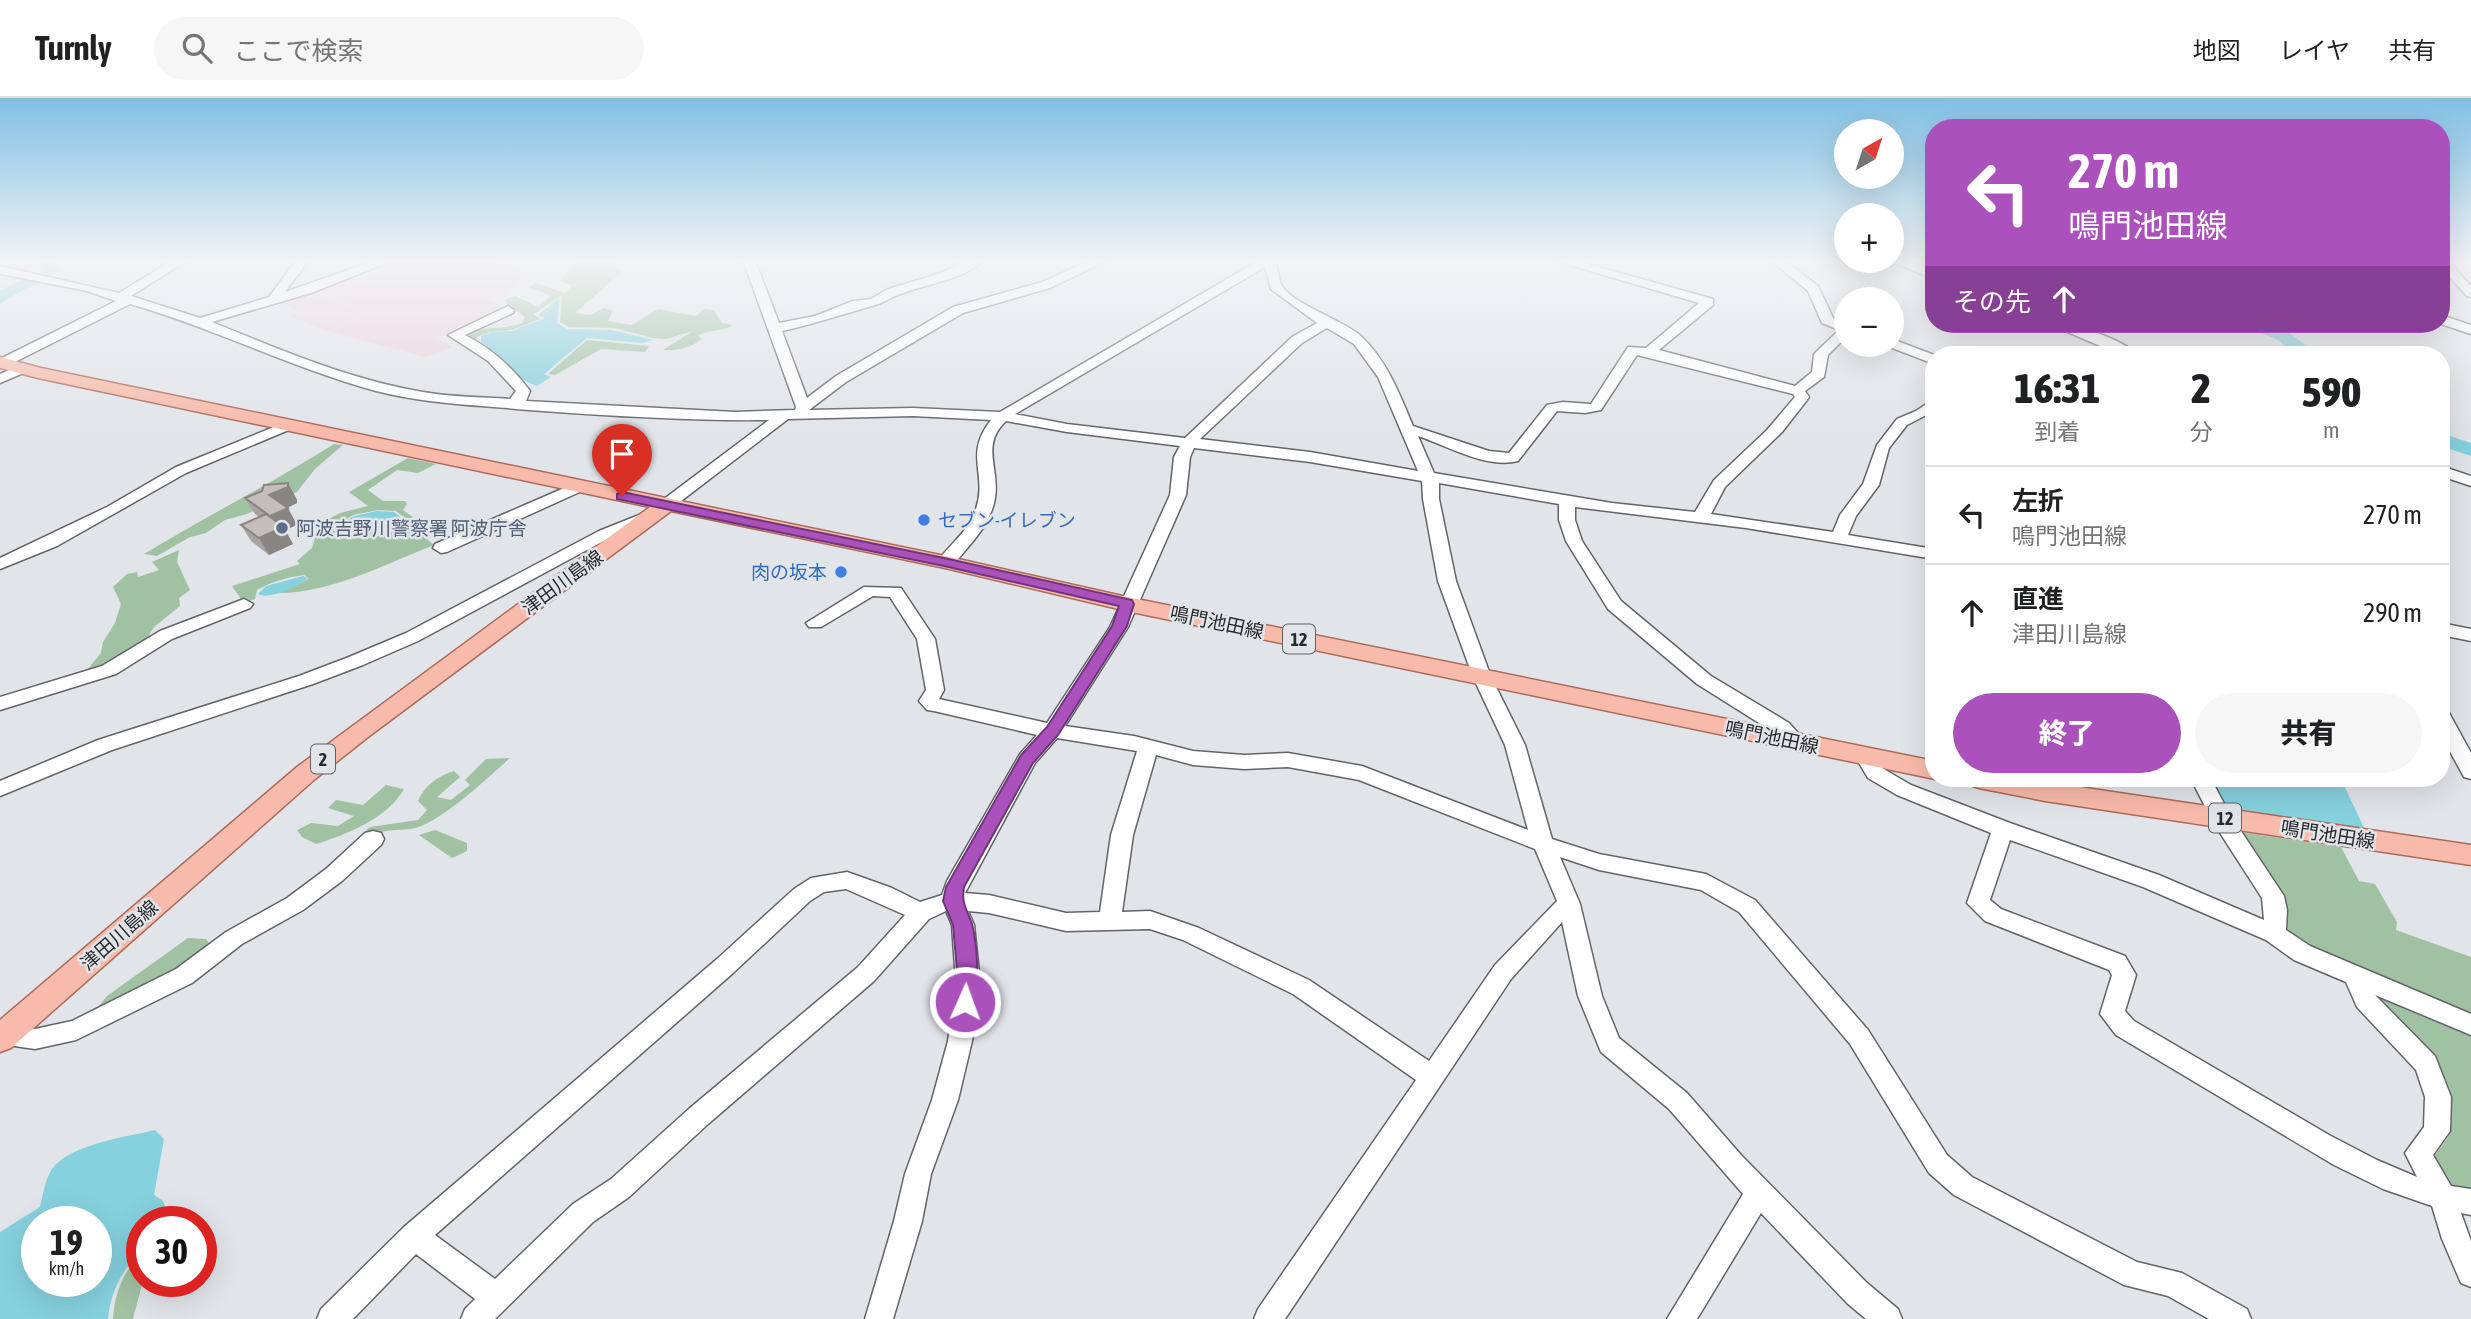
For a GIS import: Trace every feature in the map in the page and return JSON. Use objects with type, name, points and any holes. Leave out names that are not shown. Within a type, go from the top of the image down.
[{"type":"main road","points":[[1,368],[23,368],[578,487],[659,511]]},
{"type":"main road","name":"鳴門池田線","points":[[659,511],[944,562],[1127,604],[1925,768]]},
{"type":"main road","name":"津田川島線","points":[[2,1037],[316,764],[659,511]]},
{"type":"main road","name":"鳴門池田線","points":[[2020,787],[2471,855]]},
{"type":"street","points":[[1,368],[91,317]]},
{"type":"street","points":[[183,317],[284,356],[401,394],[603,411],[783,416],[802,411],[913,412],[1002,416],[1067,428],[1310,457],[1612,508],[1702,517],[1925,552]]},
{"type":"street","points":[[200,322],[217,317]]},
{"type":"street","points":[[493,317],[455,335],[483,349],[517,382],[523,391],[522,398],[513,404]]},
{"type":"street","points":[[771,317],[802,411]]},
{"type":"street","points":[[776,328],[826,317]]},
{"type":"street","points":[[802,411],[841,379],[946,317]]},
{"type":"street","points":[[944,562],[964,541],[985,509],[987,488],[981,454],[984,440],[1002,416],[1169,317]]},
{"type":"street","points":[[1318,317],[1359,341],[1385,377],[1430,479],[1431,499],[1447,581],[1482,677],[1515,745],[1543,844],[1569,904],[1590,996],[1610,1045],[1678,1101],[1759,1192],[1857,1293],[1888,1319]]},
{"type":"street","points":[[1649,352],[1690,317]]},
{"type":"street","points":[[2450,322],[2471,330]]},
{"type":"street","points":[[878,1319],[908,1221],[918,1174],[945,1100],[960,1041],[968,982],[963,925],[952,901],[955,887],[1027,759],[1052,731],[1119,626],[1178,495],[1182,457],[1189,442],[1241,391],[1278,361],[1297,340],[1326,323]]},
{"type":"street","points":[[2082,333],[2113,346]]},
{"type":"street","points":[[1798,391],[1804,383],[1819,374],[1821,354],[1834,341]]},
{"type":"street","points":[[1904,348],[1925,356]]},
{"type":"street","points":[[1408,429],[1427,432],[1504,459],[1513,458],[1552,408],[1564,406],[1588,410],[1596,407],[1626,357],[1633,351],[1649,352],[1798,391],[1802,397],[1768,437],[1748,452],[1714,491],[1702,517]]},
{"type":"street","points":[[1839,538],[1848,515],[1871,485],[1882,448],[1902,422],[1925,410]]},
{"type":"street","points":[[0,789],[105,745],[306,681],[434,625],[605,534],[659,511],[783,416]]},
{"type":"street","points":[[0,564],[101,516],[181,470],[286,426]]},
{"type":"street","points":[[2450,474],[2471,481]]},
{"type":"street","points":[[441,548],[578,487]]},
{"type":"street","points":[[1608,487],[1607,495],[1612,508]]},
{"type":"street","points":[[1567,500],[1567,520],[1574,541],[1614,605],[1704,680],[1782,727],[1796,742]]},
{"type":"street","points":[[815,624],[870,592],[895,592],[926,639],[935,690],[929,701],[934,705],[1193,758],[1244,762],[1288,760],[1362,773],[1543,844],[1599,862],[1706,882],[1747,905],[1859,1037],[1938,1164],[1963,1186],[2134,1275],[2172,1283],[2236,1319]]},
{"type":"street","points":[[0,704],[109,670],[125,663],[167,634],[244,604]]},
{"type":"street","points":[[2450,631],[2471,635]]},
{"type":"street","points":[[2450,733],[2471,772]]},
{"type":"street","points":[[1110,919],[1122,835],[1148,747]]},
{"type":"street","points":[[1864,756],[1875,773],[1904,790],[2151,881],[2274,934],[2302,953],[2471,1024]]},
{"type":"street","points":[[2205,787],[2220,817],[2273,896],[2276,910],[2274,934]]},
{"type":"street","points":[[2004,829],[1978,903],[1993,915],[2117,963],[2124,975],[2112,1014],[2125,1028],[2333,1152],[2405,1187],[2443,1198],[2471,1202]]},
{"type":"street","points":[[2,1037],[35,1039],[76,1030],[184,976],[234,938],[295,904],[334,875],[373,839]]},
{"type":"street","points":[[331,1319],[414,1236],[725,967],[802,895],[819,884],[847,880],[884,894],[921,913]]},
{"type":"street","points":[[475,1319],[583,1213],[620,1188],[699,1116],[866,974],[921,913],[933,906],[952,901],[989,904],[1066,922],[1150,920],[1191,934],[1301,987],[1433,1077]]},
{"type":"street","points":[[1274,1317],[1503,972],[1569,904]]},
{"type":"street","points":[[2355,976],[2365,1000],[2427,1065],[2438,1097],[2437,1131],[2418,1153],[2443,1198],[2456,1239],[2471,1273]]},
{"type":"street","points":[[1681,1319],[1759,1192]]},
{"type":"street","points":[[414,1236],[496,1297]]},
{"type":"shaded area","points":[[292,317],[360,317],[328,332]]},
{"type":"shaded area","points":[[362,317],[487,317],[459,330],[445,333],[437,339],[452,347],[426,357],[330,332]]},
{"type":"green space","points":[[525,317],[540,319],[512,330],[490,332],[477,337],[476,342],[468,338],[469,333],[476,331],[522,323]]},
{"type":"green space","points":[[560,317],[610,317],[608,321],[632,325],[645,317],[718,317],[722,323],[733,325],[698,336],[702,339],[689,347],[663,350],[693,331],[666,339],[615,328],[569,327],[560,322]]},
{"type":"green space","points":[[587,340],[649,346],[645,352],[601,349],[555,375],[548,374]]},
{"type":"green space","points":[[334,444],[343,445],[315,469],[297,492],[247,514],[225,520],[206,533],[190,537],[157,556],[144,554],[287,472]]},
{"type":"green space","points":[[408,458],[436,464],[418,473],[397,470],[368,490],[383,501],[405,501],[407,504],[403,510],[413,517],[411,525],[434,545],[359,576],[319,588],[279,593],[309,579],[304,575],[280,580],[257,590],[255,599],[244,603],[232,586],[300,564],[297,561],[312,548],[319,524],[340,513],[368,506],[349,492]],"holes":[[[378,510],[396,511],[406,519],[390,532],[380,536],[349,537],[331,529],[353,515]]]},
{"type":"green space","points":[[179,550],[177,562],[190,590],[179,598],[180,606],[154,627],[145,642],[120,663],[86,671],[101,653],[103,642],[115,623],[121,604],[113,587],[127,574],[137,572],[138,577],[159,570],[152,562]]},
{"type":"green space","points":[[510,758],[438,817],[415,828],[384,831],[365,839],[300,890],[370,827],[418,820],[427,810],[418,801],[424,790],[437,778],[454,771],[460,777],[437,797],[451,800],[470,785],[465,780],[486,759]]},
{"type":"green space","points":[[386,785],[404,789],[388,809],[365,824],[316,844],[302,837],[297,830],[311,823],[338,826],[354,816],[328,808],[336,800],[363,805]]},
{"type":"green space","points":[[435,830],[467,843],[467,851],[452,858],[419,835]]},
{"type":"green space","points":[[2239,832],[2341,847],[2359,881],[2375,884],[2397,922],[2396,930],[2471,957],[2471,1192],[2447,1181],[2433,1158],[2448,1137],[2450,1089],[2434,1063],[2382,1007],[2363,974],[2288,938]]},
{"type":"green space","points":[[188,938],[206,939],[213,949],[177,975],[91,1016],[107,996]]},
{"type":"green space","points":[[125,1275],[126,1297],[139,1297],[133,1319],[113,1319],[115,1301]]},
{"type":"water","points":[[543,317],[558,317],[557,323],[567,329],[611,330],[654,340],[642,343],[587,338],[544,374],[551,377],[537,386],[521,379],[481,342],[481,336],[492,332],[512,331],[545,318]]},
{"type":"water","points":[[377,511],[394,512],[404,520],[389,531],[370,537],[350,536],[334,528],[354,516]]},
{"type":"water","points":[[303,576],[308,579],[283,592],[258,594],[266,586]]},
{"type":"water","points":[[2214,787],[2345,787],[2366,832],[2234,813]]},
{"type":"water","points":[[155,1130],[164,1139],[154,1195],[163,1201],[165,1206],[126,1206],[126,1270],[111,1300],[108,1319],[0,1319],[0,1232],[21,1219],[21,1297],[112,1297],[112,1206],[40,1206],[44,1187],[52,1169],[60,1160],[85,1148]]},
{"type":"building","points":[[288,483],[288,487],[269,495],[288,508],[270,516],[245,498],[262,491],[264,485]]},
{"type":"building","points":[[266,514],[284,527],[259,538],[241,525]]},
{"type":"waterway","points":[[2277,333],[2295,346]]},
{"type":"waterway","points":[[2450,442],[2471,450]]},
{"type":"place","name":"セブン-イレブン","points":[[924,520]]},
{"type":"place","name":"阿波吉野川警察署 阿波庁舎","points":[[282,528]]},
{"type":"place","name":"肉の坂本","points":[[841,572]]},
{"type":"route","points":[[622,496],[944,562],[1127,604],[1119,626],[1052,731],[1027,759],[955,887],[952,901],[963,925],[968,982],[965,1002]]}]
